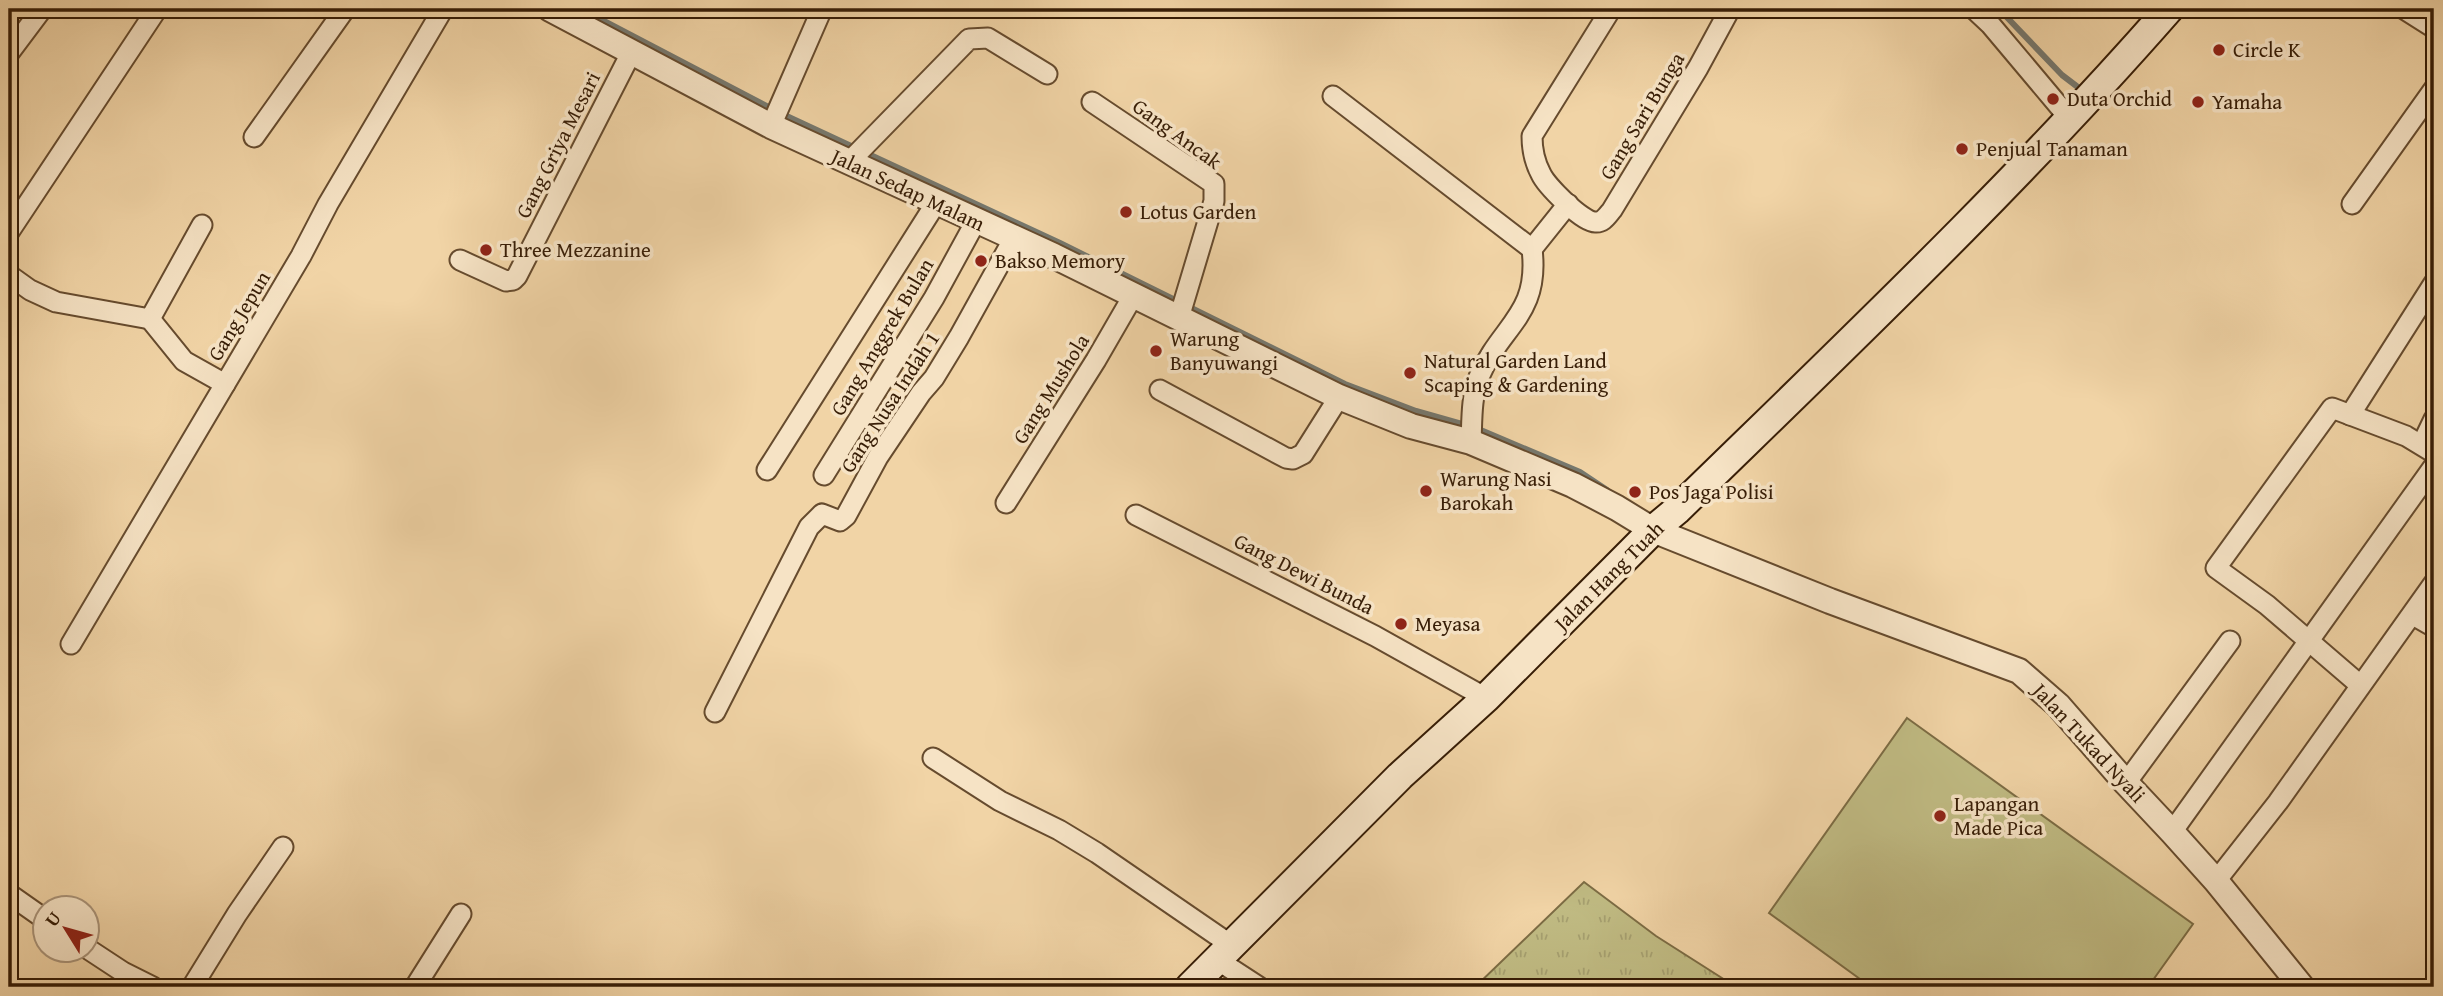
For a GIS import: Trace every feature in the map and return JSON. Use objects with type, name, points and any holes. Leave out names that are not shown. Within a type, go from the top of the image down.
[{"type":"main road","name":"Jalan Hang Tuah","points":[[1190,987],[1400,776],[1486,698],[1653,530],[1677,510],[1835,355],[2069,118],[2169,9]]},
{"type":"street","points":[[9,53],[41,9]]},
{"type":"street","points":[[9,232],[157,9]]},
{"type":"street","points":[[254,137],[345,9]]},
{"type":"street","name":"Gang Jepun","points":[[71,645],[443,9]]},
{"type":"street","points":[[775,116],[822,9]]},
{"type":"street","points":[[1471,434],[1478,379],[1527,303],[1532,288],[1532,249],[1568,204],[1542,177],[1531,151],[1532,136],[1611,9]]},
{"type":"street","name":"Gang Sari Bunga","points":[[1568,204],[1585,219],[1595,222],[1604,220],[1698,68],[1730,9]]},
{"type":"street","points":[[1973,9],[1990,24],[2069,118]]},
{"type":"street","points":[[2404,9],[2434,28]]},
{"type":"street","name":"Jalan Sedap Malam","points":[[555,10],[631,53],[775,116],[936,203],[1133,296],[1182,307],[1339,397],[1401,422],[1471,434],[1617,508],[1653,530]]},
{"type":"street","points":[[852,159],[969,39],[988,38],[1047,74]]},
{"type":"street","name":"Gang Griya Mesari","points":[[460,260],[506,281],[517,276],[631,53]]},
{"type":"street","points":[[2352,204],[2434,89]]},
{"type":"street","points":[[1333,96],[1532,249]]},
{"type":"street","name":"Gang Ancak","points":[[1092,102],[1214,184],[1214,201],[1182,307]]},
{"type":"street","points":[[767,470],[936,203]]},
{"type":"street","name":"Gang Anggrek Bulan","points":[[824,475],[934,298],[976,221]]},
{"type":"street","points":[[150,319],[202,225]]},
{"type":"street","name":"Gang Nusa Indah 1","points":[[715,712],[810,527],[822,514],[840,521],[846,516],[878,457],[960,337],[1014,238]]},
{"type":"street","points":[[9,275],[30,290],[56,302],[150,319],[184,360],[225,384]]},
{"type":"street","points":[[2350,415],[2434,283]]},
{"type":"street","name":"Gang Mushola","points":[[1006,503],[1133,296]]},
{"type":"street","points":[[1160,390],[1286,458],[1293,459],[1303,454],[1339,397]]},
{"type":"street","points":[[2360,685],[2267,605],[2217,568],[2332,408],[2428,449],[2434,419]]},
{"type":"street","points":[[2172,832],[2434,466]]},
{"type":"street","name":"Gang Dewi Bunda","points":[[1136,515],[1375,636],[1486,698]]},
{"type":"street","name":"Jalan Tukad Nyali","points":[[1653,530],[1819,597],[2019,671],[2058,705],[2216,881],[2302,987]]},
{"type":"street","points":[[2216,881],[2278,802],[2434,583]]},
{"type":"street","points":[[2413,615],[2434,627]]},
{"type":"street","points":[[2126,783],[2230,641]]},
{"type":"street","points":[[933,758],[1000,801],[1059,830],[1097,853],[1224,952],[1259,987]]},
{"type":"street","points":[[192,987],[283,847]]},
{"type":"street","points":[[11,895],[32,910]]},
{"type":"street","points":[[415,987],[461,914]]},
{"type":"street","points":[[102,958],[153,987]]},
{"type":"green space","name":"Lapangan Made Pica","points":[[1907,718],[2193,924],[2148,987],[1871,987],[1769,913]]},
{"type":"green space","points":[[1584,882],[1656,936],[1736,987],[1475,987]]},
{"type":"waterway","points":[[581,9],[778,112],[1060,243],[1345,384],[1416,411],[1476,428],[1580,472],[1607,490]]},
{"type":"waterway","points":[[1999,9],[2062,75],[2083,91]]},
{"type":"waterway","points":[[2178,18],[2186,9]]},
{"type":"place","name":"Circle K","points":[[2219,50]]},
{"type":"place","name":"Duta Orchid","points":[[2053,99]]},
{"type":"place","name":"Yamaha","points":[[2198,102]]},
{"type":"place","name":"Penjual Tanaman","points":[[1962,149]]},
{"type":"place","name":"Lotus Garden","points":[[1126,212]]},
{"type":"place","name":"Three Mezzanine","points":[[486,250]]},
{"type":"place","name":"Bakso Memory","points":[[981,261]]},
{"type":"place","name":"Warung Banyuwangi","points":[[1156,351]]},
{"type":"place","name":"Natural Garden Land Scaping & Gardening","points":[[1410,373]]},
{"type":"place","name":"Warung Nasi Barokah","points":[[1426,491]]},
{"type":"place","name":"Pos Jaga Polisi","points":[[1635,492]]},
{"type":"place","name":"Meyasa","points":[[1401,624]]},
{"type":"place","name":"Lapangan Made Pica","points":[[1940,816]]}]
